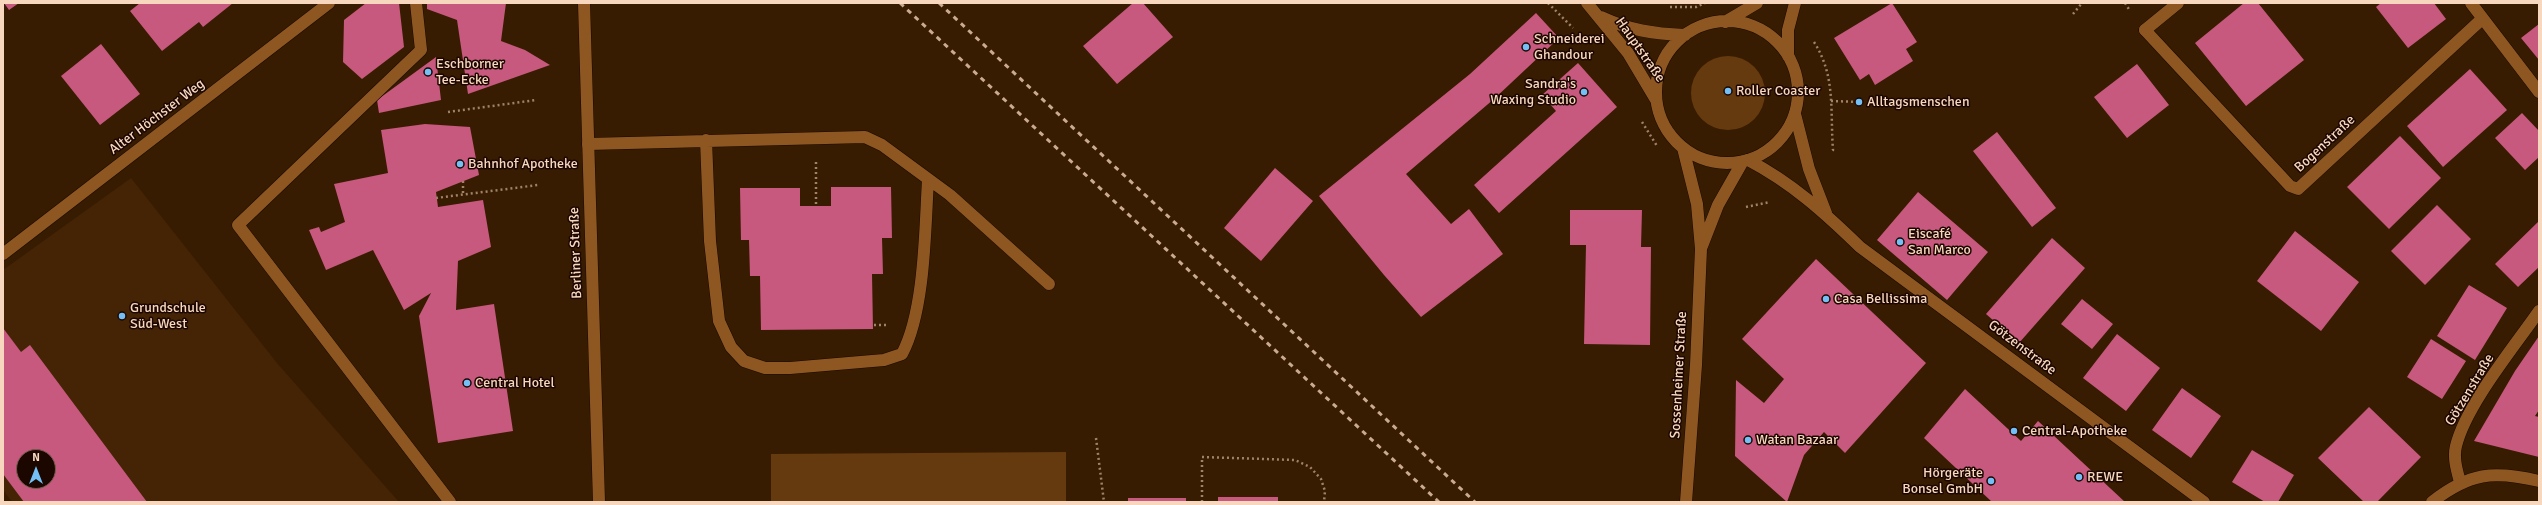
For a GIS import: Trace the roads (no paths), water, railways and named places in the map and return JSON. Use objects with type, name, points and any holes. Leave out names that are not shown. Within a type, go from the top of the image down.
[{"type":"street","points":[[416,3],[421,50],[238,225],[450,502]]},
{"type":"street","name":"Berliner Straße","points":[[584,3],[599,502]]},
{"type":"street","name":"Hauptstraße","points":[[1587,3],[1628,53],[1657,101]]},
{"type":"street","name":"Hauptstraße","points":[[1725,22],[1757,3]]},
{"type":"street","name":"Hauptstraße","points":[[1788,56],[1788,30],[1795,3]]},
{"type":"street","name":"Bogenstraße","points":[[2178,3],[2145,30],[2290,186],[2298,189],[2482,19]]},
{"type":"street","points":[[2471,3],[2539,92]]},
{"type":"street","name":"Alter Höchster Weg","points":[[3,254],[323,5]]},
{"type":"street","name":"Hauptstraße","points":[[1598,16],[1636,31],[1657,34],[1685,35]]},
{"type":"street","name":"Hauptstraße","points":[[1725,22],[1740,22],[1753,27],[1778,43],[1788,56],[1794,70],[1797,84],[1795,114],[1780,140],[1761,155],[1746,160],[1716,162],[1694,155],[1683,148],[1665,127],[1657,101],[1656,84],[1664,58],[1673,45],[1685,35],[1697,28],[1725,22]]},
{"type":"street","name":"Götzenstraße","points":[[1795,114],[1809,169],[1826,214]]},
{"type":"street","points":[[588,144],[865,137],[882,145],[950,195],[1049,284]]},
{"type":"street","points":[[706,140],[710,241],[719,321],[731,347],[744,361],[765,368],[790,368],[884,360],[902,354],[910,338],[919,288],[928,180]]},
{"type":"street","name":"Sossenheimer Straße","points":[[1683,148],[1697,204],[1701,249],[1696,366],[1686,502]]},
{"type":"street","name":"Götzenstraße","points":[[1746,160],[1792,185],[1826,214],[1860,247],[2204,502]]},
{"type":"street","name":"Sossenheimer Straße","points":[[1701,249],[1718,205],[1746,160]]},
{"type":"street","name":"Götzenstraße","points":[[2460,482],[2456,465],[2456,447],[2464,424],[2539,311]]},
{"type":"street","points":[[2432,502],[2460,482],[2480,476],[2506,475],[2539,481]]},
{"type":"railway","points":[[900,3],[1439,502]]},
{"type":"railway","points":[[939,3],[1475,502]]},
{"type":"place","name":"Schneiderei Ghandour","points":[[1526,47]]},
{"type":"place","name":"Eschborner Tee-Ecke","points":[[428,72]]},
{"type":"place","name":"Roller Coaster","points":[[1728,91]]},
{"type":"place","name":"Sandra's Waxing Studio","points":[[1584,92]]},
{"type":"place","name":"Alltagsmenschen","points":[[1859,102]]},
{"type":"place","name":"Bahnhof Apotheke","points":[[460,164]]},
{"type":"place","name":"Eiscafé San Marco","points":[[1900,242]]},
{"type":"place","name":"Casa Bellissima","points":[[1826,299]]},
{"type":"place","name":"Grundschule Süd-West","points":[[122,316]]},
{"type":"place","name":"Central Hotel","points":[[467,383]]},
{"type":"place","name":"Central-Apotheke","points":[[2014,431]]},
{"type":"place","name":"Watan Bazaar","points":[[1748,440]]},
{"type":"place","name":"REWE","points":[[2079,477]]},
{"type":"place","name":"Hörgeräte Bonsel GmbH","points":[[1991,481]]}]
